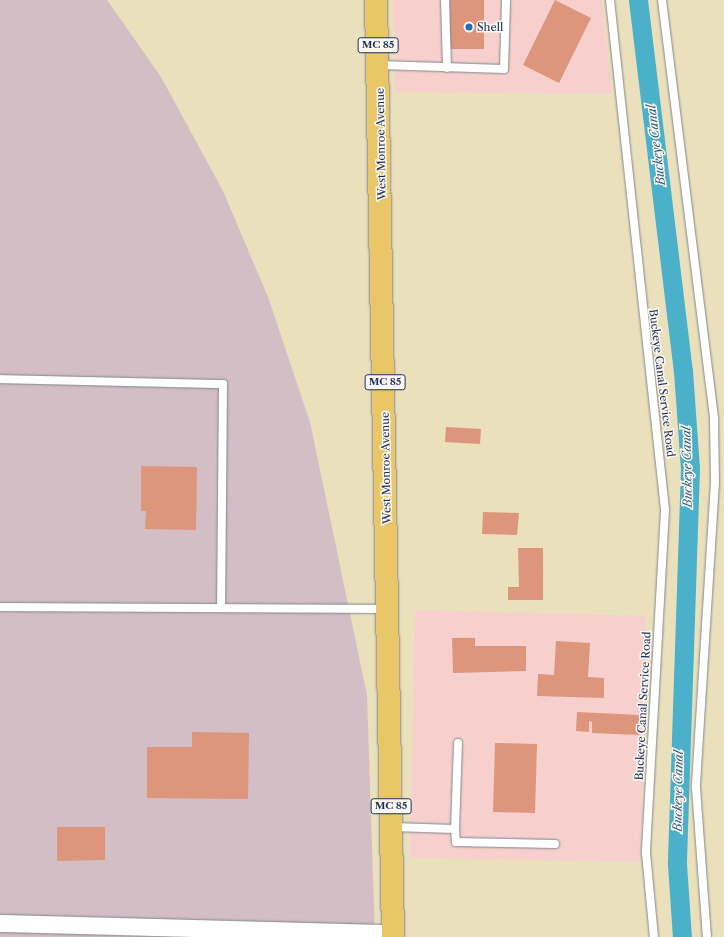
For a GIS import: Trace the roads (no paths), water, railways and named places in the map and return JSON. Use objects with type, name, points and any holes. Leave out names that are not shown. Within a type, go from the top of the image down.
[{"type":"main road","name":"West Monroe Avenue","points":[[376,0],[379,65],[394,935]]},
{"type":"street","points":[[0,923],[394,935]]},
{"type":"lane","points":[[445,0],[447,68]]},
{"type":"lane","points":[[379,65],[447,68],[504,68],[506,0]]},
{"type":"lane","name":"Buckeye Canal Service Road","points":[[610,0],[665,510],[646,853],[654,937]]},
{"type":"lane","points":[[662,0],[714,420],[715,482],[696,788],[707,937]]},
{"type":"lane","points":[[0,379],[223,384],[221,608]]},
{"type":"lane","points":[[0,607],[388,608]]},
{"type":"lane","points":[[458,743],[455,828],[456,842],[555,844]]},
{"type":"lane","points":[[392,827],[455,828]]},
{"type":"waterway","name":"Buckeye Canal","points":[[638,0],[683,371],[690,468],[677,864],[682,937]]},
{"type":"place","name":"Shell","points":[[469,27]]}]
